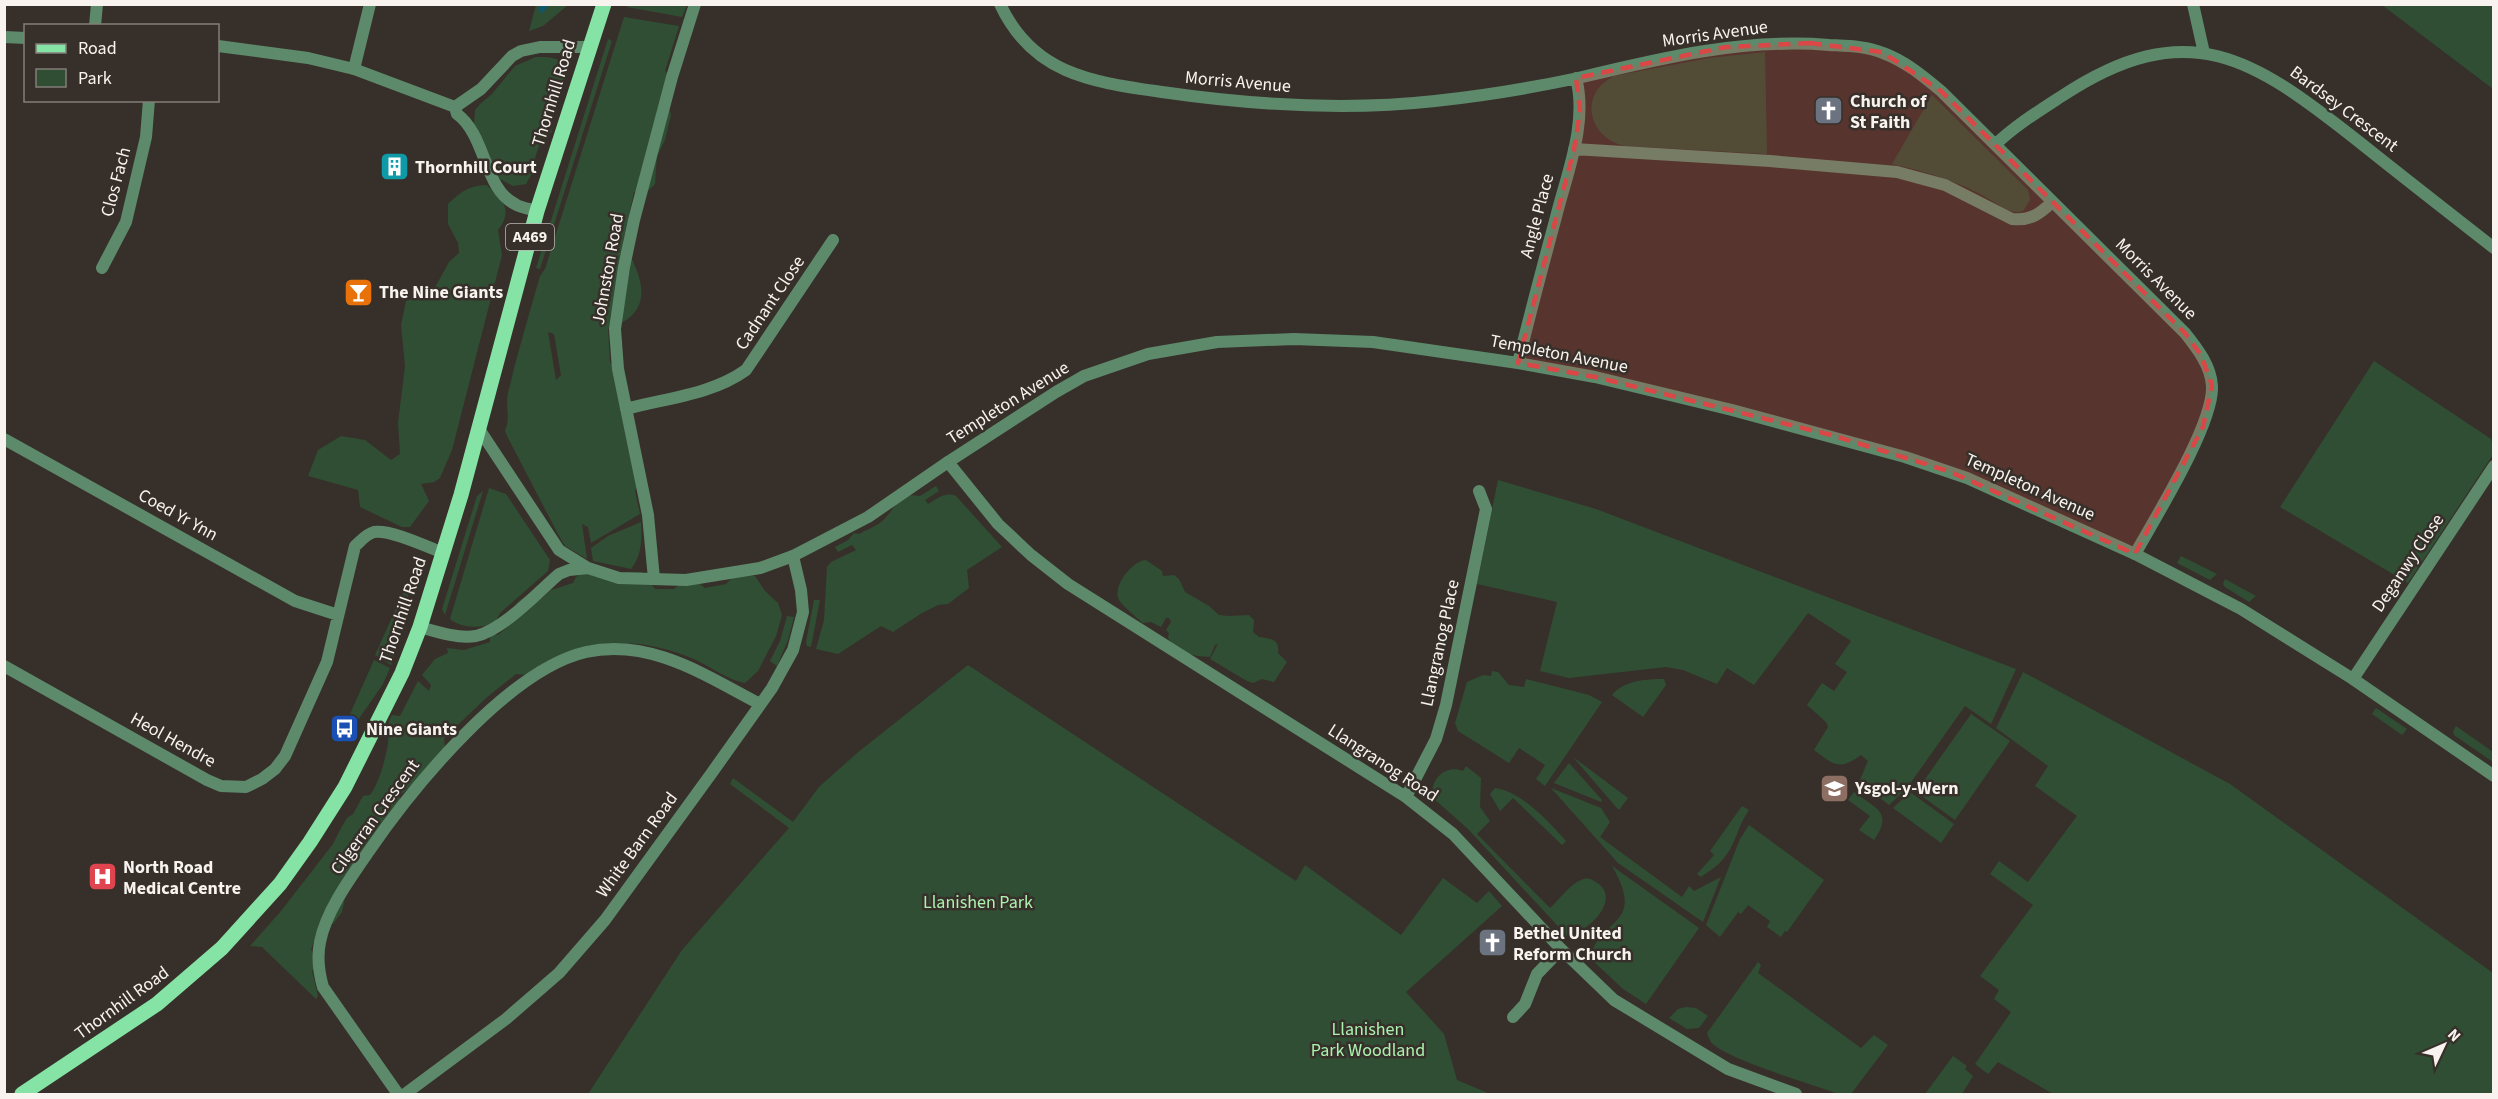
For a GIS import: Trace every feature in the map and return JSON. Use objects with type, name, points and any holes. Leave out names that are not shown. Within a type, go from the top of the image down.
[{"type":"main road","name":"Thornhill Road","points":[[22,1095],[157,1004],[209,961],[257,911],[295,864],[345,787],[402,673],[420,627],[479,429],[537,211],[604,4]]},
{"type":"street","points":[[95,24],[97,4]]},
{"type":"street","points":[[354,69],[370,4]]},
{"type":"street","name":"Johnston Road","points":[[654,579],[648,515],[615,352],[618,296],[649,161],[695,4]]},
{"type":"street","name":"Morris Avenue","points":[[1000,4],[1020,36],[1041,56],[1064,71],[1081,78],[1199,98],[1289,105],[1358,106],[1437,100],[1576,78],[1726,46],[1766,43],[1810,43],[1866,48],[1882,52],[1903,62],[1928,80],[1996,144],[2185,333],[2209,371],[2212,396],[2203,427],[2135,554]]},
{"type":"street","points":[[2193,4],[2204,53]]},
{"type":"street","points":[[4,37],[24,38]]},
{"type":"street","points":[[219,46],[308,58],[354,69],[455,107]]},
{"type":"street","points":[[455,107],[481,89],[512,56],[521,51],[540,47],[589,47]]},
{"type":"street","name":"Bardsey Crescent","points":[[1996,144],[2022,122],[2107,69],[2146,56],[2173,52],[2204,53],[2225,57],[2290,89],[2493,248]]},
{"type":"street","name":"Angle Place","points":[[1518,363],[1574,149],[1580,112],[1576,78]]},
{"type":"street","name":"Clos Fach","points":[[102,268],[126,222],[146,137],[148,102]]},
{"type":"street","points":[[455,107],[457,114],[467,121],[474,134],[496,185],[515,205],[537,211]]},
{"type":"street","points":[[1574,149],[1897,171],[1967,194],[2012,219],[2023,220],[2041,213],[2052,202]]},
{"type":"street","name":"Cadnant Close","points":[[626,409],[714,387],[733,380],[746,370],[758,356],[834,240]]},
{"type":"street","name":"Templeton Avenue","points":[[479,429],[559,550],[588,568],[619,578],[708,578],[760,568],[794,556],[856,525],[1056,392],[1084,376],[1132,359],[1181,348],[1252,339],[1329,340],[1405,346],[1518,363],[1595,377],[1720,407],[1905,457],[1966,478],[2135,554],[2266,623],[2353,679],[2493,776]]},
{"type":"street","name":"Coed Yr Ynn","points":[[4,439],[295,602],[338,615]]},
{"type":"street","name":"Llangranog Road","points":[[948,462],[998,524],[1031,555],[1068,584],[1406,797],[1441,822],[1560,949],[1598,986],[1628,1010],[1728,1069],[1774,1091],[1796,1095]]},
{"type":"street","name":"Deganwy Close","points":[[2353,679],[2493,466]]},
{"type":"street","name":"Llangranog Place","points":[[1406,797],[1436,739],[1452,683],[1486,509],[1479,491]]},
{"type":"street","name":"Heol Hendre","points":[[4,666],[207,780],[221,786],[246,787],[275,769],[285,756],[327,662],[355,546],[364,537],[376,532],[392,534],[443,553]]},
{"type":"street","name":"White Barn Road","points":[[405,1095],[534,997],[566,966],[605,920],[789,660],[802,620],[801,590],[794,556]]},
{"type":"street","name":"Templeton Avenue","points":[[420,627],[437,632],[476,636],[503,622],[559,574],[569,570],[588,568]]},
{"type":"street","name":"Cilgerran Crescent","points":[[398,1095],[323,987],[320,974],[320,942],[339,897],[356,869],[412,791],[440,759],[526,682],[550,666],[586,652],[621,649],[668,659],[710,676],[760,704]]},
{"type":"street","points":[[1513,1017],[1525,1004],[1537,974],[1560,949]]},
{"type":"highlighted area","points":[[1810,43],[1882,52],[1941,91],[2185,333],[2201,355],[2212,385],[2203,427],[2135,554],[1948,471],[1831,435],[1595,377],[1518,363],[1574,149],[1580,112],[1576,78],[1726,47]]},
{"type":"green space","points":[[536,4],[568,5],[543,26],[529,31]]},
{"type":"green space","points":[[628,4],[687,5],[682,17],[627,7]]},
{"type":"green space","points":[[2382,5],[2493,5],[2493,89]]},
{"type":"green space","points":[[624,17],[679,26],[665,71],[669,75],[665,92],[671,115],[665,140],[657,156],[655,184],[645,194],[634,192],[623,242],[640,281],[640,303],[634,313],[624,322],[608,329],[610,363],[614,365],[638,484],[635,491],[640,514],[591,543],[588,527],[582,524],[587,559],[565,546],[505,430],[508,421],[507,398],[519,349],[540,276],[545,269]],"holes":[[[548,332],[554,334],[561,375],[556,380]]]},
{"type":"green space","points":[[608,39],[612,41],[540,269],[536,268]]},
{"type":"green space","points":[[1765,52],[1767,154],[1624,146],[1602,134],[1596,125],[1592,114],[1595,93],[1614,76],[1709,58]]},
{"type":"green space","points":[[536,57],[559,60],[565,66],[562,76],[564,81],[558,89],[548,118],[552,132],[542,137],[535,158],[537,164],[526,184],[513,186],[500,179],[474,124],[475,110],[492,94],[515,66]]},
{"type":"green space","points":[[1932,95],[2028,190],[2030,200],[2023,211],[2009,211],[1954,182],[1892,164]]},
{"type":"green space","points":[[486,185],[502,200],[506,211],[503,223],[498,230],[502,255],[452,450],[440,478],[434,482],[421,484],[429,501],[410,527],[402,527],[360,507],[358,490],[308,476],[318,450],[341,436],[365,440],[391,460],[400,454],[398,423],[405,366],[401,325],[406,301],[432,293],[449,262],[459,253],[458,243],[448,224],[448,204],[465,190]]},
{"type":"green space","points":[[2374,361],[2491,439],[2493,446],[2492,456],[2408,583],[2280,507]]},
{"type":"green space","points":[[1498,480],[1596,509],[2016,669],[1991,724],[1965,706],[1907,788],[1889,805],[1859,782],[1868,761],[1861,755],[1847,763],[1837,764],[1814,750],[1828,727],[1826,722],[1807,705],[1822,683],[1834,691],[1847,672],[1835,664],[1851,641],[1808,613],[1754,685],[1727,668],[1717,684],[1683,670],[1666,667],[1569,678],[1540,671],[1557,602],[1477,584]]},
{"type":"green space","points":[[936,486],[939,491],[925,500],[928,504],[945,495],[956,496],[1002,547],[967,570],[969,588],[948,604],[938,605],[922,613],[893,632],[881,626],[838,654],[816,649],[824,620],[827,567],[831,562],[856,550],[852,545],[838,552],[835,547],[848,540],[854,533],[859,534],[885,519],[904,497],[920,496]]},
{"type":"green space","points":[[489,488],[506,494],[550,560],[548,571],[500,613],[495,623],[478,627],[460,625],[450,619]]},
{"type":"green space","points":[[483,491],[445,615],[442,609],[477,496]]},
{"type":"green space","points":[[641,522],[640,547],[631,569],[593,561],[591,548],[608,536]]},
{"type":"green space","points":[[2181,556],[2217,574],[2210,580],[2177,563]]},
{"type":"green space","points":[[1146,560],[1162,571],[1163,576],[1174,575],[1179,579],[1185,592],[1209,606],[1219,615],[1249,615],[1254,620],[1253,632],[1259,637],[1276,642],[1278,653],[1287,662],[1274,682],[1262,679],[1253,683],[1247,681],[1210,659],[1218,644],[1215,645],[1210,657],[1191,655],[1181,650],[1168,638],[1169,633],[1166,630],[1171,622],[1169,618],[1166,618],[1161,627],[1151,622],[1143,623],[1127,608],[1119,600],[1118,588],[1129,569]]},
{"type":"green space","points":[[588,568],[624,573],[642,572],[655,589],[674,589],[680,584],[700,584],[705,588],[726,584],[734,576],[745,574],[755,576],[765,591],[778,603],[782,615],[776,636],[758,671],[745,683],[731,679],[676,652],[640,644],[621,643],[584,647],[567,652],[549,660],[548,665],[526,675],[516,674],[486,698],[444,738],[445,750],[400,795],[400,813],[368,855],[363,871],[346,893],[342,912],[333,924],[319,925],[311,950],[316,960],[312,971],[318,996],[316,999],[262,947],[250,946],[281,911],[333,844],[347,818],[353,814],[363,796],[370,795],[374,789],[385,757],[388,726],[392,715],[400,716],[418,681],[429,691],[431,685],[422,675],[435,659],[448,653],[447,648],[464,650],[490,642],[490,637],[498,635],[511,624],[512,612],[519,601],[529,597],[542,598],[551,590],[573,583],[576,577]]},
{"type":"green space","points":[[2225,579],[2256,596],[2249,602],[2225,587],[2223,584]]},
{"type":"green space","points":[[409,580],[408,597],[414,600],[391,665],[375,655]]},
{"type":"green space","points":[[814,600],[820,600],[811,647],[807,646],[806,642]]},
{"type":"green space","points":[[787,616],[794,617],[788,640],[777,666],[770,661],[780,641]]},
{"type":"green space","points":[[374,660],[390,668],[383,684],[358,720],[350,714]]},
{"type":"green space","name":"Llanishen Park","points":[[968,665],[1296,881],[1305,865],[1401,935],[1443,878],[1477,903],[1489,891],[1502,906],[1406,992],[1444,1034],[1457,1080],[1490,1094],[588,1094],[682,950],[789,828],[730,784],[733,778],[793,822],[819,787],[857,753]]},
{"type":"green space","points":[[1492,671],[1498,672],[1509,685],[1524,687],[1526,679],[1589,695],[1602,702],[1545,786],[1536,779],[1545,765],[1519,748],[1509,763],[1458,731],[1455,723],[1467,682],[1483,675],[1491,676]]},
{"type":"green space","points":[[2023,672],[2230,784],[2493,973],[2493,1094],[2053,1094],[1998,1062],[1988,1074],[1975,1064],[2011,1012],[1994,999],[1999,990],[1980,976],[2033,905],[1990,874],[1999,861],[2028,882],[2077,816],[2035,786],[2048,766],[1996,728]]},
{"type":"green space","points":[[1664,679],[1666,685],[1643,717],[1612,695],[1627,684]]},
{"type":"green space","points":[[2376,708],[2407,729],[2402,735],[2372,714]]},
{"type":"green space","points":[[1971,714],[2010,741],[1955,820],[1916,792]]},
{"type":"green space","points":[[2456,726],[2493,752],[2493,762],[2454,735],[2453,731]]},
{"type":"green space","points":[[1573,757],[1628,798],[1619,810],[1616,807]]},
{"type":"green space","points":[[1569,763],[1602,800],[1601,802],[1554,783]]},
{"type":"green space","points":[[1466,766],[1481,778],[1480,807],[1490,821],[1477,834],[1550,908],[1568,889],[1581,880],[1591,879],[1603,888],[1606,896],[1605,905],[1593,921],[1584,928],[1567,936],[1468,829],[1433,798],[1432,791],[1440,775],[1445,771],[1457,769],[1463,771]]},
{"type":"green space","points":[[1495,788],[1505,790],[1524,801],[1566,841],[1562,845],[1513,798],[1500,811],[1490,794]]},
{"type":"green space","points":[[1551,788],[1601,808],[1610,822],[1600,837],[1682,897],[1689,886],[1694,891],[1721,877],[1703,922],[1618,863]]},
{"type":"green space","points":[[1854,792],[1875,807],[1882,817],[1880,831],[1874,840],[1859,830],[1870,816],[1848,800]]},
{"type":"green space","points":[[1910,792],[1954,824],[1941,843],[1893,808]]},
{"type":"green space","points":[[1742,806],[1749,810],[1728,853],[1719,864],[1701,877],[1697,874],[1714,855],[1710,851]]},
{"type":"green space","points":[[1749,825],[1824,880],[1781,937],[1767,927],[1770,921],[1748,905],[1741,914],[1738,912],[1720,937],[1706,925],[1740,839]]},
{"type":"green space","points":[[1612,866],[1699,928],[1646,1004],[1623,989],[1590,958],[1595,944],[1623,911],[1625,900],[1622,886]]},
{"type":"green space","points":[[1758,962],[1761,965],[1758,973],[1861,1048],[1874,1035],[1888,1045],[1851,1094],[1839,1094],[1770,1071],[1733,1056],[1711,1042],[1707,1033]]},
{"type":"green space","points":[[1696,1008],[1708,1016],[1699,1028],[1687,1029],[1669,1018],[1678,1009]]},
{"type":"green space","points":[[1953,1056],[1967,1066],[1965,1069],[1973,1076],[1962,1094],[1925,1094]]},
{"type":"waterway","points":[[542,9],[545,4]]},
{"type":"place","name":"Church of St Faith","points":[[1829,111]]},
{"type":"place","name":"Thornhill Court","points":[[394,167]]},
{"type":"place","name":"The Nine Giants","points":[[358,292]]},
{"type":"place","name":"Nine Giants","points":[[345,729]]},
{"type":"place","name":"Ysgol-y-Wern","points":[[1834,788]]},
{"type":"place","name":"North Road Medical Centre","points":[[102,877]]},
{"type":"place","name":"Bethel United Reform Church","points":[[1492,943]]},
{"type":"park label","name":"Llanishen Park Woodland","points":[[1368,1039]]}]
